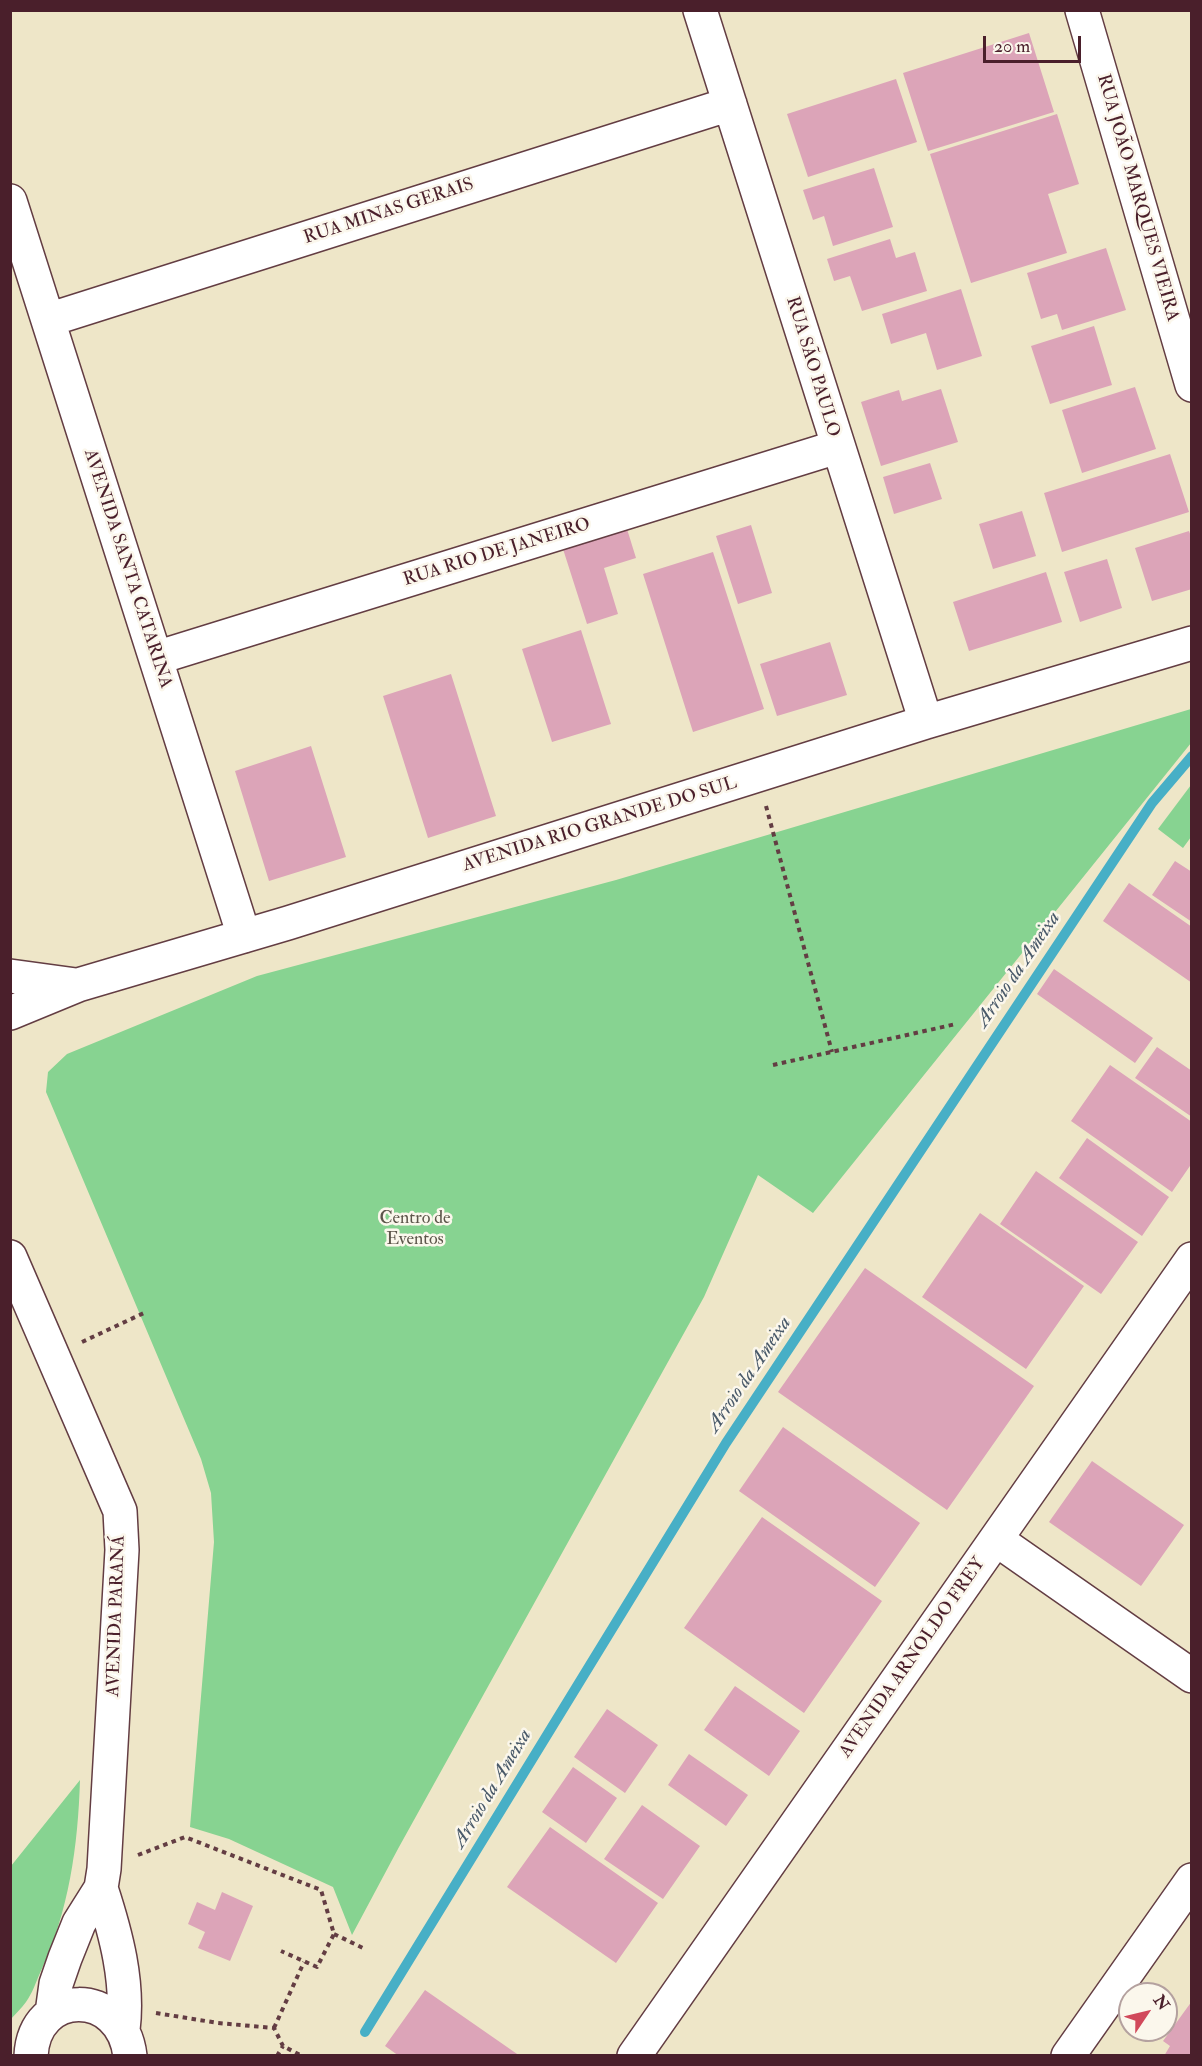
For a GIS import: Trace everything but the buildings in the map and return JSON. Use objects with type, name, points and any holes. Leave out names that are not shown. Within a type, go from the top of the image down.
[{"type":"street","name":"RUA SÃO PAULO","points":[[700,10],[926,722]]},
{"type":"street","name":"RUA JOÃO MARQUES VIEIRA","points":[[1082,10],[1191,385]]},
{"type":"street","name":"RUA MINAS GERAIS","points":[[48,320],[730,104]]},
{"type":"street","name":"AVENIDA SANTA CATARINA","points":[[10,201],[244,936]]},
{"type":"street","name":"RUA RIO DE JANEIRO","points":[[156,658],[837,447]]},
{"type":"street","name":"AVENIDA RIO GRANDE DO SUL","points":[[10,1013],[78,986],[926,722],[1191,644]]},
{"type":"street","points":[[10,976],[78,986]]},
{"type":"street","name":"AVENIDA PARANÁ","points":[[10,1257],[120,1511],[122,1550],[102,1879],[121,1967],[126,2031]]},
{"type":"street","name":"AVENIDA ARNOLDO FREY","points":[[634,2055],[997,1540],[1191,1259]]},
{"type":"street","points":[[997,1540],[1191,1676]]},
{"type":"street","name":"AVENIDA PARANÁ","points":[[32,2036],[56,1984],[79,1923],[102,1879]]},
{"type":"street","points":[[1068,2055],[1191,1880]]},
{"type":"street","name":"AVENIDA PARANÁ","points":[[32,2036],[68,2006],[91,2005],[104,2010],[126,2031]]},
{"type":"path","points":[[758,775],[832,1052]]},
{"type":"path","points":[[773,1065],[956,1024]]},
{"type":"path","points":[[53,1356],[146,1312]]},
{"type":"path","points":[[102,1879],[185,1837],[321,1890],[334,1934],[317,1968],[281,1951]]},
{"type":"path","points":[[334,1934],[363,1948]]},
{"type":"path","points":[[274,2028],[304,1962]]},
{"type":"path","points":[[126,2031],[218,2023],[274,2028]]},
{"type":"path","points":[[274,2028],[283,2046],[302,2055]]},
{"type":"path","points":[[277,2055],[283,2046]]},
{"type":"green space","name":"Centro de Eventos","points":[[1191,709],[1191,743],[813,1213],[758,1175],[704,1297],[352,1935],[333,1887],[229,1839],[190,1827],[214,1542],[211,1493],[201,1459],[46,1092],[48,1072],[67,1054],[257,976],[616,880]]},
{"type":"green space","points":[[1191,785],[1191,837],[1183,848],[1158,829]]},
{"type":"green space","points":[[80,1780],[74,1854],[65,1903],[50,1950],[30,1995],[11,2019],[11,1866]]},
{"type":"waterway","name":"Arroio da Ameixa","points":[[365,2032],[726,1443],[1152,803],[1192,756]]}]
